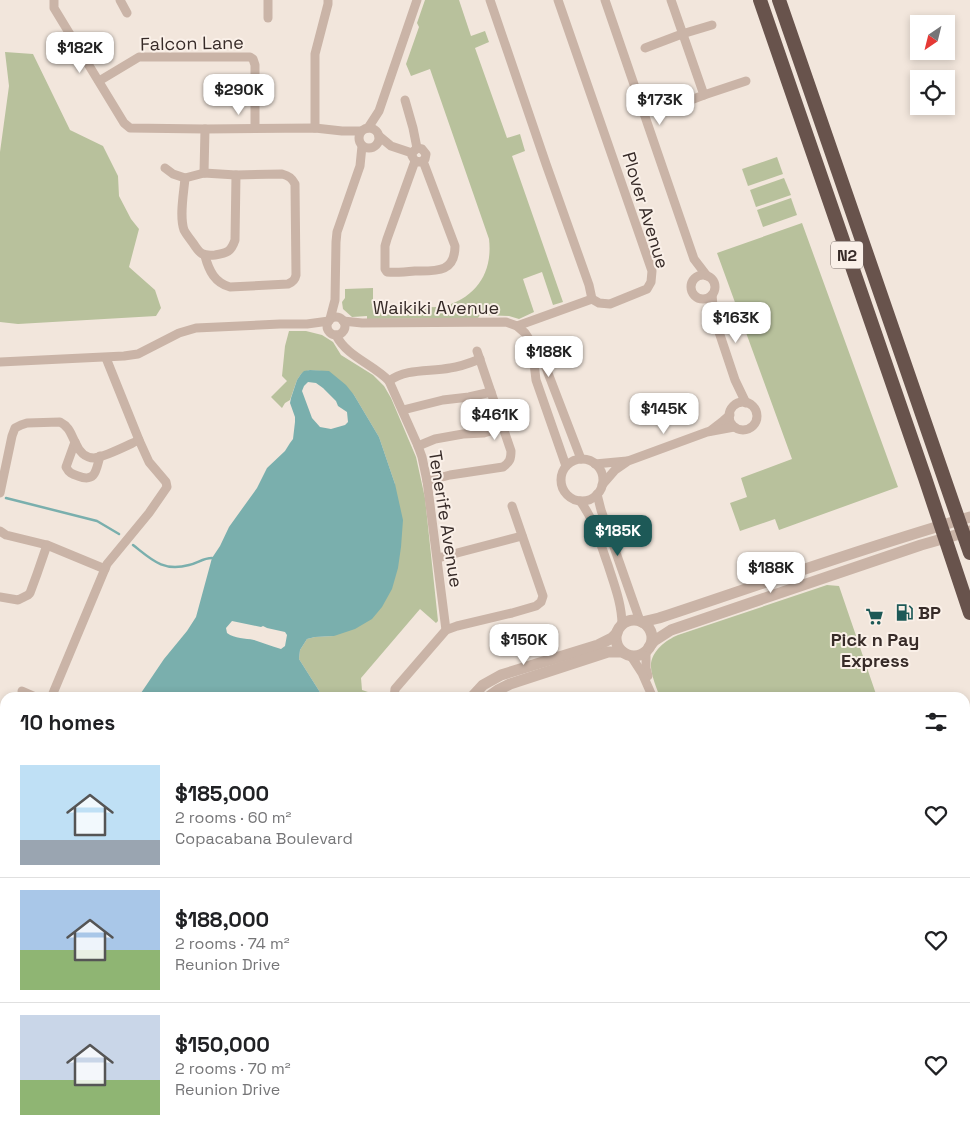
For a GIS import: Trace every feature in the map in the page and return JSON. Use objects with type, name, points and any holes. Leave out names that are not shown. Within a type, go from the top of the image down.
[{"type":"highway","name":"N2","points":[[760,0],[970,613]]},
{"type":"highway","name":"N2","points":[[779,0],[965,525],[970,553]]},
{"type":"street","points":[[54,0],[54,8],[128,127],[133,129],[315,128],[342,131],[374,129],[376,140],[369,149],[342,131]]},
{"type":"street","points":[[120,0],[127,13]]},
{"type":"street","points":[[268,0],[268,18]]},
{"type":"street","points":[[315,128],[315,54],[328,0]]},
{"type":"street","points":[[336,326],[337,232],[360,166],[376,140],[379,111],[417,0]]},
{"type":"street","points":[[490,0],[589,285],[592,299]]},
{"type":"street","name":"Plover Avenue","points":[[517,326],[592,299],[599,303],[610,304],[647,289],[651,282],[652,271],[558,0]]},
{"type":"street","points":[[605,0],[694,259],[714,284],[715,288],[712,295],[714,317],[735,380],[746,403]]},
{"type":"street","points":[[671,0],[704,95]]},
{"type":"street","points":[[644,48],[712,25]]},
{"type":"street","name":"Falcon Lane","points":[[99,82],[139,57],[250,57],[255,65],[255,128]]},
{"type":"street","points":[[667,109],[746,81]]},
{"type":"street","points":[[406,100],[415,135],[417,156],[455,246],[455,256],[441,270],[387,272],[385,269],[386,239],[417,156]]},
{"type":"street","points":[[360,166],[359,134],[379,111]]},
{"type":"street","points":[[204,173],[205,129]]},
{"type":"street","points":[[376,140],[417,156]]},
{"type":"street","points":[[165,168],[173,174],[185,178],[204,173],[236,175],[282,174],[293,179],[296,192],[295,279],[293,282],[288,284],[230,288],[217,281],[210,272],[205,256]]},
{"type":"street","points":[[185,178],[184,228],[194,246],[205,256],[223,254],[229,251],[236,240],[236,175]]},
{"type":"street","points":[[694,259],[694,279],[691,291],[694,296],[701,299],[714,317]]},
{"type":"street","points":[[694,279],[700,275],[707,276]]},
{"type":"street","points":[[701,299],[712,295]]},
{"type":"street","name":"Waikiki Avenue","points":[[0,362],[106,358],[138,354],[196,328],[280,324],[336,326],[362,323],[506,322],[517,326],[525,333],[543,360],[582,459]]},
{"type":"street","name":"Tenerife Avenue","points":[[336,326],[347,350],[381,373],[389,381],[422,457],[438,558],[446,630]]},
{"type":"street","points":[[532,344],[536,380],[566,466]]},
{"type":"street","points":[[389,381],[395,376],[405,373],[450,368],[478,355],[511,451],[511,458],[503,466],[450,474],[427,481]]},
{"type":"street","points":[[54,692],[107,564],[167,487],[166,482],[149,462],[106,358]]},
{"type":"street","points":[[734,427],[730,419],[735,380]]},
{"type":"street","points":[[403,410],[443,400],[491,392]]},
{"type":"street","points":[[595,464],[628,461],[708,432],[734,427],[743,430],[751,428],[757,420],[756,411],[754,407],[746,403],[737,404],[723,421],[708,432]]},
{"type":"street","points":[[0,493],[12,436],[15,428],[22,424],[60,422],[66,425],[70,431],[79,451],[86,456],[94,458],[139,440]]},
{"type":"street","points":[[418,446],[435,440],[463,434],[484,433],[503,427]]},
{"type":"street","points":[[74,442],[66,467],[69,473],[88,479],[92,477],[100,456]]},
{"type":"street","points":[[582,459],[592,461],[601,471],[603,478],[598,494],[589,500],[580,501],[570,497],[565,492],[561,479],[562,472],[566,466],[571,462],[582,459]]},
{"type":"street","points":[[602,485],[615,470],[628,461]]},
{"type":"street","points":[[598,494],[601,510],[641,622],[650,632],[652,640],[648,650],[646,671],[652,692]]},
{"type":"street","points":[[580,501],[591,518],[620,600],[622,609],[616,639],[617,645],[642,673],[651,692]]},
{"type":"street","points":[[395,692],[395,689],[446,630],[520,611],[536,606],[541,602],[543,596],[512,506]]},
{"type":"street","points":[[477,692],[483,685],[501,675],[598,645],[612,638],[619,629],[630,621],[641,622],[658,618],[830,560],[965,525]]},
{"type":"street","points":[[0,531],[6,535],[47,545],[105,569]]},
{"type":"street","points":[[495,692],[510,684],[608,652],[639,656],[648,650],[654,641],[671,630],[921,544],[942,532]]},
{"type":"street","points":[[438,558],[522,536]]},
{"type":"street","points":[[0,597],[18,600],[28,595],[47,545]]},
{"type":"green space","points":[[425,0],[459,0],[471,36],[485,31],[489,42],[475,48],[507,138],[520,134],[525,151],[512,156],[563,302],[553,305],[542,272],[523,279],[534,312],[519,319],[509,316],[480,315],[478,318],[367,319],[367,316],[352,317],[343,309],[342,302],[345,298],[345,289],[373,288],[373,308],[442,307],[454,303],[473,290],[485,273],[488,263],[489,239],[430,69],[411,76],[406,64],[419,27],[417,23]]},
{"type":"green space","points":[[5,52],[33,54],[70,130],[103,146],[118,176],[119,196],[131,219],[139,229],[129,267],[155,290],[161,308],[156,316],[18,324],[0,322],[0,152],[9,86]]},
{"type":"green space","points":[[777,157],[783,174],[748,186],[742,169]]},
{"type":"green space","points":[[784,178],[791,195],[756,207],[750,190]]},
{"type":"green space","points":[[791,198],[797,215],[763,227],[757,210]]},
{"type":"green space","points":[[802,223],[898,487],[779,530],[775,519],[740,531],[730,503],[747,497],[741,478],[792,459],[717,253]]},
{"type":"green space","points":[[289,331],[306,331],[322,335],[333,342],[341,355],[373,375],[384,386],[391,398],[416,457],[425,498],[438,621],[436,623],[420,609],[361,678],[362,690],[368,692],[320,692],[299,659],[300,650],[307,639],[334,636],[395,484],[379,437],[354,395],[322,371],[309,370],[301,374],[290,400],[282,408],[271,397],[287,381],[282,376],[285,346]]},
{"type":"green space","points":[[827,585],[839,586],[875,692],[658,692],[652,674],[651,662],[653,656],[660,647],[678,635]]},
{"type":"water","points":[[310,370],[329,371],[346,385],[354,395],[379,437],[395,484],[403,520],[398,568],[392,589],[382,607],[372,619],[355,629],[334,636],[307,639],[300,650],[299,659],[320,692],[142,692],[196,617],[212,558],[229,527],[257,488],[267,468],[285,451],[293,439],[295,417],[290,403],[297,380],[304,371]],"holes":[[[308,382],[316,383],[336,401],[338,406],[347,412],[348,422],[345,425],[331,429],[320,427],[312,418],[302,391]],[[232,621],[285,632],[287,635],[285,646],[281,649],[254,640],[230,635],[227,633],[226,628]]]},
{"type":"waterway","points":[[6,498],[97,521],[119,534]]},
{"type":"waterway","points":[[133,545],[165,566],[180,567],[212,558]]},
{"type":"place","name":"BP","points":[[904,612]]},
{"type":"place","name":"Pick n Pay Express","points":[[875,616]]}]
